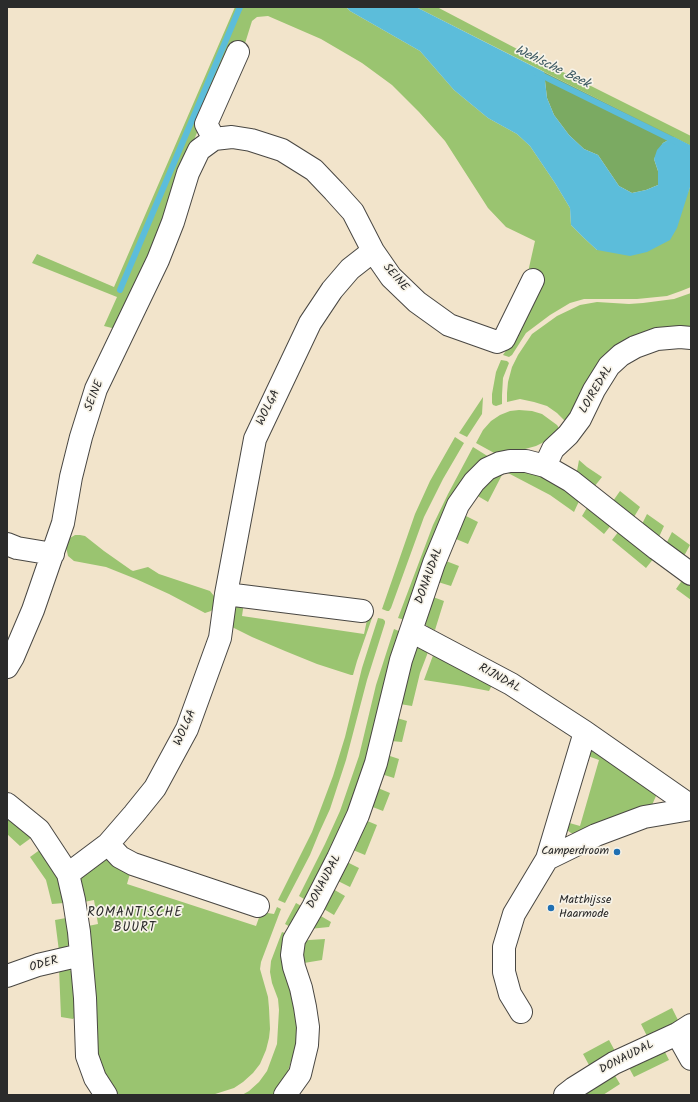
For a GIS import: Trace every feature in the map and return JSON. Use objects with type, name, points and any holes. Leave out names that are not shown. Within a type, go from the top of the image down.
[{"type":"street","points":[[214,139],[206,124],[238,52]]},
{"type":"street","name":"SEINE","points":[[7,667],[34,610],[63,523],[71,477],[81,436],[96,389],[158,260],[173,222],[188,173],[198,150],[214,139],[232,137],[252,140],[282,150],[314,170],[353,212],[374,251],[391,277],[417,302],[449,325],[497,342],[504,339],[533,280]]},
{"type":"street","name":"WOLGA","points":[[68,874],[108,844],[134,814],[155,788],[187,729],[220,638],[226,594],[255,439],[310,323],[332,290],[350,269],[374,251]]},
{"type":"street","name":"LOIREDAL","points":[[545,466],[553,448],[568,435],[580,418],[594,390],[609,366],[621,355],[635,347],[657,339],[680,337],[691,338]]},
{"type":"street","name":"DONAUDAL","points":[[285,1095],[300,1074],[308,1045],[308,1027],[305,1007],[292,955],[294,940],[313,907],[358,815],[376,763],[401,660],[434,563],[458,505],[474,482],[487,469],[500,462],[526,461],[545,466],[571,480],[691,574]]},
{"type":"street","points":[[7,544],[17,548],[53,554]]},
{"type":"street","points":[[226,594],[362,611]]},
{"type":"street","name":"RIJNDAL","points":[[411,631],[511,684],[585,732],[691,807]]},
{"type":"street","points":[[522,1012],[510,994],[504,972],[504,947],[514,914],[547,859],[585,732]]},
{"type":"street","points":[[7,804],[39,830],[68,874],[79,932],[85,998],[87,1056],[95,1078],[106,1095]]},
{"type":"street","name":"RIJNDAL","points":[[547,859],[596,836],[644,817],[691,807]]},
{"type":"street","points":[[108,844],[120,857],[133,864],[258,906]]},
{"type":"street","name":"ODER","points":[[7,976],[38,965],[81,955]]},
{"type":"street","points":[[684,1029],[691,1059]]},
{"type":"street","name":"DONAUDAL","points":[[565,1095],[614,1063],[684,1029]]},
{"type":"green space","points":[[235,7],[346,7],[350,11],[420,51],[454,90],[488,118],[517,134],[530,146],[570,208],[571,225],[597,250],[688,192],[691,184],[691,287],[667,296],[637,299],[584,299],[570,303],[550,315],[526,333],[512,355],[509,357],[503,355],[519,331],[528,272],[535,241],[506,227],[488,208],[445,141],[392,85],[362,63],[321,39],[268,16],[257,17],[252,21],[242,53],[211,99],[191,147],[171,207],[116,329],[104,326],[117,297],[32,263],[37,254],[114,287]]},
{"type":"green space","points":[[416,7],[437,7],[691,136],[691,146]]},
{"type":"green space","points":[[544,72],[674,137],[663,143],[654,159],[658,171],[658,185],[646,190],[632,193],[619,186],[598,155],[584,149],[569,135],[554,115],[547,98]]},
{"type":"green space","points":[[691,293],[691,329],[639,335],[567,423],[547,406],[520,399],[507,402],[508,382],[512,367],[518,355],[532,334],[557,316],[580,305],[597,302],[629,304],[643,303],[674,299]]},
{"type":"green space","points":[[501,360],[509,363],[503,378],[502,404],[496,406],[492,403],[492,394],[496,372]]},
{"type":"green space","points":[[483,397],[482,414],[467,437],[459,433]]},
{"type":"green space","points":[[510,411],[532,411],[542,414],[557,425],[561,431],[536,446],[496,454],[476,443],[483,430],[491,421]]},
{"type":"green space","points":[[455,437],[464,443],[443,479],[424,517],[391,608],[389,611],[382,609],[415,514],[430,481]]},
{"type":"green space","points":[[473,447],[489,457],[405,620],[398,618],[433,525]]},
{"type":"green space","points":[[579,460],[602,477],[594,487],[578,474],[577,471]]},
{"type":"green space","points":[[517,468],[542,473],[580,499],[574,512],[550,495],[508,473]]},
{"type":"green space","points":[[503,473],[488,502],[476,495],[482,482]]},
{"type":"green space","points":[[620,491],[640,507],[634,517],[613,501]]},
{"type":"green space","points":[[588,506],[612,524],[604,534],[582,516]]},
{"type":"green space","points":[[647,514],[664,526],[659,537],[642,524]]},
{"type":"green space","points":[[466,516],[478,522],[468,544],[456,539],[455,536],[462,517]]},
{"type":"green space","points":[[619,531],[654,558],[646,568],[612,540]]},
{"type":"green space","points":[[672,532],[690,545],[684,556],[666,544]]},
{"type":"green space","points":[[75,535],[85,536],[133,571],[148,567],[159,574],[210,591],[215,600],[214,608],[205,613],[169,594],[106,567],[74,561],[68,556],[66,547],[70,538]]},
{"type":"green space","points":[[446,561],[459,566],[451,586],[438,582]]},
{"type":"green space","points":[[683,579],[691,582],[691,600],[676,589]]},
{"type":"green space","points":[[433,597],[444,601],[435,630],[428,627],[424,623]]},
{"type":"green space","points":[[240,601],[244,602],[242,616],[364,634],[367,620],[372,618],[353,675],[317,664],[252,637],[230,626],[234,609]]},
{"type":"green space","points":[[378,618],[383,619],[385,623],[367,680],[346,760],[330,809],[310,855],[285,903],[278,900],[312,832],[333,776],[345,737],[362,668]]},
{"type":"green space","points":[[394,629],[401,632],[357,790],[309,902],[299,896],[340,811],[359,756],[376,685]]},
{"type":"green space","points":[[415,646],[430,647],[420,673],[412,706],[400,704]]},
{"type":"green space","points":[[435,650],[494,686],[491,687],[489,691],[424,680]]},
{"type":"green space","points":[[397,718],[407,721],[402,742],[391,741]]},
{"type":"green space","points":[[591,750],[656,792],[656,796],[652,805],[614,816],[576,834],[571,833],[567,830],[566,822],[580,826],[599,760],[585,755]]},
{"type":"green space","points":[[387,755],[399,759],[394,778],[381,774]]},
{"type":"green space","points":[[378,788],[390,793],[383,811],[370,806]]},
{"type":"green space","points":[[7,817],[30,835],[31,838],[20,846],[7,834]]},
{"type":"green space","points":[[365,820],[377,825],[365,855],[353,850]]},
{"type":"green space","points":[[41,849],[59,877],[64,903],[52,904],[46,880],[30,857]]},
{"type":"green space","points":[[107,856],[131,870],[127,884],[256,926],[261,912],[274,914],[277,907],[281,909],[261,962],[260,969],[268,997],[269,1008],[270,1029],[266,1050],[260,1064],[253,1073],[234,1088],[212,1095],[119,1095],[105,1076],[94,1046],[88,926],[98,924],[94,900],[84,902],[80,883],[82,876]]},
{"type":"green space","points":[[347,862],[359,868],[350,887],[338,881]]},
{"type":"green space","points":[[333,889],[345,896],[334,915],[317,905]]},
{"type":"green space","points":[[296,903],[305,908],[294,929],[285,924]]},
{"type":"green space","points":[[314,912],[331,922],[329,927],[309,929]]},
{"type":"green space","points":[[66,918],[71,940],[66,948],[59,951],[55,920]]},
{"type":"green space","points":[[282,932],[290,935],[293,997],[298,1031],[295,1049],[287,1074],[273,1095],[242,1095],[259,1082],[267,1071],[277,1044],[279,1010],[278,999],[272,983],[270,972],[271,961]]},
{"type":"green space","points":[[325,939],[322,960],[304,963],[301,961],[303,942]]},
{"type":"green space","points":[[59,968],[67,968],[74,975],[75,1017],[73,1019],[61,1017]]},
{"type":"green space","points":[[672,1008],[678,1020],[677,1023],[647,1036],[641,1024]]},
{"type":"green space","points":[[609,1040],[615,1051],[592,1066],[589,1065],[583,1054]]},
{"type":"green space","points":[[664,1050],[669,1060],[634,1077],[628,1066]]},
{"type":"green space","points":[[614,1074],[620,1084],[603,1095],[575,1095]]},
{"type":"water","points":[[346,7],[416,7],[544,72],[547,98],[554,115],[569,135],[584,149],[598,155],[619,186],[632,193],[646,190],[658,185],[658,171],[654,159],[657,150],[663,143],[674,137],[691,146],[691,184],[677,228],[670,240],[647,252],[630,256],[597,250],[571,225],[570,208],[530,146],[517,134],[488,118],[454,90],[420,51],[350,11]]},
{"type":"waterway","points":[[120,290],[240,7]]},
{"type":"waterway","name":"Wehlsche Beek","points":[[537,73],[691,149]]},
{"type":"place","name":"Camperdroom","points":[[617,852]]},
{"type":"place","name":"Matthijsse Haarmode","points":[[551,908]]},
{"type":"district","name":"ROMANTISCHE BUURT","points":[[135,922]]}]
